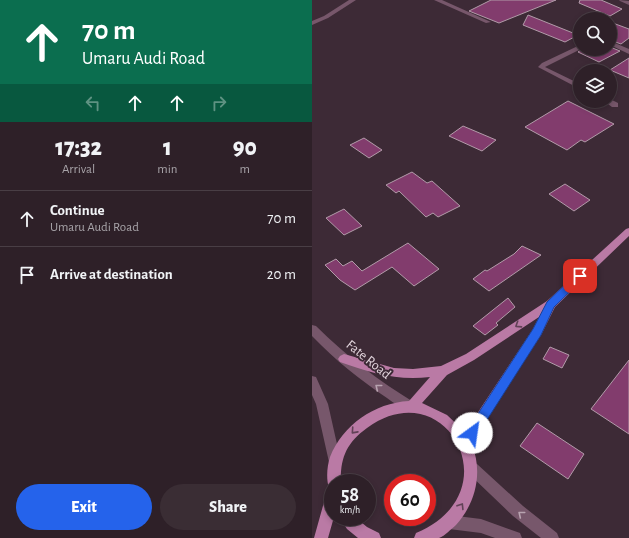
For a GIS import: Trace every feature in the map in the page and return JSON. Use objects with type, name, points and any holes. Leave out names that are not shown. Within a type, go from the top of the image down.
[{"type":"main road","points":[[412,407],[443,372],[470,357],[551,304],[629,231]]},
{"type":"main road","points":[[466,443],[477,422],[494,399],[537,332],[551,304]]},
{"type":"main road","points":[[344,359],[394,373],[413,374],[443,372]]},
{"type":"main road","points":[[334,474],[335,462],[344,442],[358,426],[375,415],[400,407],[412,407],[429,411],[451,423],[466,443],[472,468],[470,487],[462,506],[449,522],[426,537]]},
{"type":"main road","points":[[321,538],[324,526]]},
{"type":"main road","points":[[353,526],[368,536],[374,538]]},
{"type":"street","points":[[312,23],[326,17],[353,0]]},
{"type":"street","points":[[437,0],[488,22]]},
{"type":"street","points":[[622,0],[629,3]]},
{"type":"street","points":[[617,47],[628,51]]},
{"type":"street","points":[[573,50],[544,64],[541,67],[573,83]]},
{"type":"street","name":"Fate Road","points":[[312,329],[344,359],[384,392],[412,407]]},
{"type":"street","points":[[312,381],[322,404],[335,462]]},
{"type":"street","points":[[472,468],[518,510],[552,538]]},
{"type":"street","points":[[449,522],[481,526],[515,538]]},
{"type":"building","points":[[491,0],[556,0],[499,23],[469,11]]},
{"type":"building","points":[[580,0],[601,0],[622,9],[617,12],[600,12],[579,3]]},
{"type":"building","points":[[528,15],[573,33],[573,38],[565,42],[523,25]]},
{"type":"building","points":[[617,25],[629,29],[629,38],[621,44],[617,43]]},
{"type":"building","points":[[586,56],[610,56],[599,62]]},
{"type":"building","points":[[629,58],[629,78],[617,73],[617,66]]},
{"type":"building","points":[[568,101],[573,104],[573,108],[582,108],[614,124],[585,142],[581,140],[567,150],[525,127]]},
{"type":"building","points":[[463,126],[496,140],[482,151],[449,136]]},
{"type":"building","points":[[364,138],[382,150],[369,158],[350,145]]},
{"type":"building","points":[[412,172],[427,183],[432,181],[460,206],[438,217],[433,213],[426,217],[399,191],[396,193],[386,185]]},
{"type":"building","points":[[565,184],[590,200],[574,211],[549,194]]},
{"type":"building","points":[[344,209],[362,226],[344,235],[326,218]]},
{"type":"building","points":[[408,243],[439,269],[414,286],[392,267],[355,290],[340,280],[325,265],[336,259],[343,266],[352,261],[362,271]]},
{"type":"building","points":[[522,246],[541,255],[489,291],[473,279],[485,270],[487,271],[514,254]]},
{"type":"building","points":[[508,298],[515,307],[496,323],[498,325],[485,335],[473,326]]},
{"type":"building","points":[[550,347],[569,355],[562,368],[543,359]]},
{"type":"building","points":[[629,360],[629,434],[591,409]]},
{"type":"building","points":[[537,423],[584,454],[568,479],[520,446]]},
{"type":"route","points":[[472,433],[477,422],[494,399],[537,332],[551,304],[580,276]]}]
